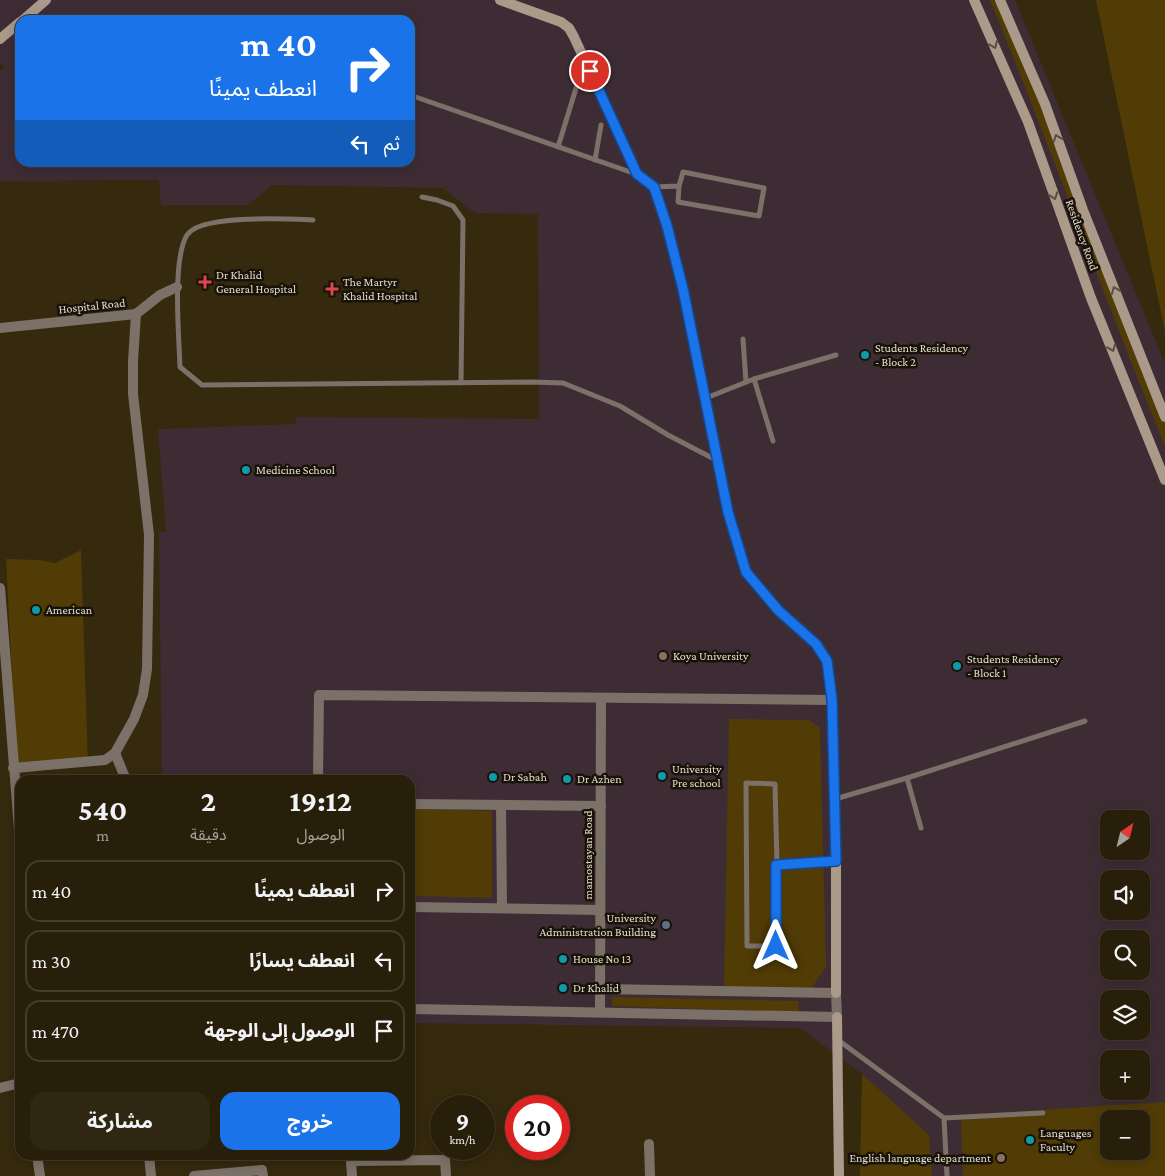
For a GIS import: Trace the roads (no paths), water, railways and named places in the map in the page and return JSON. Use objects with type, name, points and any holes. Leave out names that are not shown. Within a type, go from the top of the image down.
[{"type":"street","points":[[28,15],[46,0]]},
{"type":"street","points":[[500,0],[561,22],[568,28],[574,37],[637,174],[654,187],[667,226],[683,289],[728,512],[746,572],[778,610],[816,644],[827,661],[832,700],[836,861],[839,1176]]},
{"type":"street","name":"Residency Road","points":[[974,0],[1028,122],[1091,298],[1165,480]]},
{"type":"street","name":"Residency Road","points":[[1000,0],[1045,104],[1083,210],[1165,417]]},
{"type":"street","points":[[0,40],[15,26]]},
{"type":"street","name":"Hospital Road","points":[[0,328],[136,314],[160,296],[177,287]]},
{"type":"street","points":[[13,768],[105,760],[115,753],[139,707],[146,682],[149,535],[133,394],[136,314]]},
{"type":"street","points":[[0,594],[4,706],[15,789]]},
{"type":"street","points":[[318,775],[319,696],[832,700]]},
{"type":"street","name":"mamostayan Road","points":[[600,1012],[601,698]]},
{"type":"street","points":[[115,753],[124,775]]},
{"type":"street","points":[[415,804],[601,806]]},
{"type":"street","points":[[501,805],[502,908]]},
{"type":"street","points":[[415,907],[600,910]]},
{"type":"street","points":[[600,989],[836,994]]},
{"type":"street","points":[[415,1009],[837,1017]]},
{"type":"street","points":[[0,1088],[15,1084]]},
{"type":"street","points":[[649,1144],[650,1176]]},
{"type":"street","points":[[38,1160],[40,1176]]},
{"type":"street","points":[[149,1160],[151,1176]]},
{"type":"street","points":[[352,1176],[351,1161],[445,1160],[446,1176]]},
{"type":"street","points":[[194,1176],[262,1170],[263,1176]]},
{"type":"lane","points":[[558,147],[577,85]]},
{"type":"lane","points":[[415,97],[637,174]]},
{"type":"lane","points":[[595,160],[601,125]]},
{"type":"lane","points":[[682,172],[764,188],[759,216],[678,202],[679,186],[682,172]]},
{"type":"lane","points":[[654,187],[679,186]]},
{"type":"lane","points":[[422,197],[438,200],[453,206],[463,220],[461,383]]},
{"type":"lane","points":[[312,220],[252,218],[200,225],[187,234],[181,252],[177,287],[180,367],[202,385],[562,383],[620,406],[668,435],[717,460]]},
{"type":"lane","points":[[743,339],[746,382]]},
{"type":"lane","points":[[706,398],[754,379],[836,355]]},
{"type":"lane","points":[[754,379],[773,441]]},
{"type":"lane","points":[[834,799],[907,778],[1085,721]]},
{"type":"lane","points":[[907,778],[921,828]]},
{"type":"lane","points":[[746,783],[775,784],[776,865],[776,946],[747,946],[746,783]]},
{"type":"lane","points":[[776,865],[836,861]]},
{"type":"lane","points":[[837,1039],[944,1118],[1043,1113]]},
{"type":"lane","points":[[944,1118],[947,1176]]},
{"type":"place","name":"Dr Khalid General Hospital","points":[[205,282]]},
{"type":"place","name":"The Martyr Khalid Hospital","points":[[332,289]]},
{"type":"place","name":"Students Residency - Block 2","points":[[865,355]]},
{"type":"place","name":"Medicine School","points":[[246,470]]},
{"type":"place","name":"American","points":[[36,610]]},
{"type":"place","name":"Koya University","points":[[663,656]]},
{"type":"place","name":"Students Residency - Block 1","points":[[957,666]]},
{"type":"place","name":"University Pre school","points":[[662,776]]},
{"type":"place","name":"Dr Sabah","points":[[493,777]]},
{"type":"place","name":"Dr Azhen","points":[[567,779]]},
{"type":"place","name":"University Administration Building","points":[[666,925]]},
{"type":"place","name":"House No 13","points":[[563,959]]},
{"type":"place","name":"Dr Khalid","points":[[563,988]]},
{"type":"place","name":"Languages Faculty","points":[[1030,1140]]},
{"type":"place","name":"English language department","points":[[1001,1158]]}]
